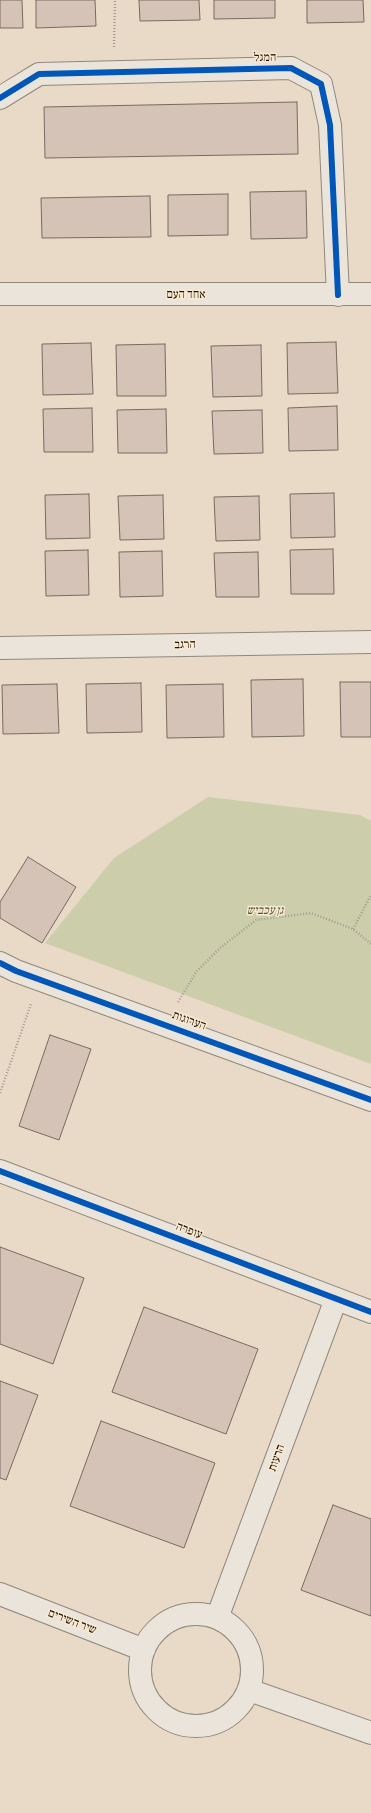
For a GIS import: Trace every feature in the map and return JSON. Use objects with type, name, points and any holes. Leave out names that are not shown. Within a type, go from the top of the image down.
[{"type":"street","name":"המגל","points":[[0,98],[39,74],[291,68],[321,84],[330,125],[338,295]]},
{"type":"street","name":"אחד העם","points":[[0,294],[371,294]]},
{"type":"street","name":"הרגב","points":[[0,648],[371,642]]},
{"type":"street","name":"הערוגות","points":[[0,963],[40,980],[371,1100]]},
{"type":"street","name":"עופרה","points":[[0,1171],[371,1312]]},
{"type":"street","name":"הרעות","points":[[217,1618],[336,1299]]},
{"type":"street","name":"שיר השירים","points":[[0,1594],[144,1650]]},
{"type":"street","points":[[195,1614],[217,1618],[233,1628],[246,1645],[251,1658],[252,1678],[249,1690],[234,1712],[218,1723],[200,1726],[177,1724],[161,1714],[144,1692],[140,1673],[144,1650],[151,1637],[165,1623],[175,1618],[195,1614]]},
{"type":"street","points":[[249,1690],[371,1733]]},
{"type":"path","points":[[114,72],[115,0]]},
{"type":"path","points":[[353,930],[371,895]]},
{"type":"path","points":[[163,1024],[198,972],[220,948],[256,920],[311,913],[353,930],[371,944]]},
{"type":"path","points":[[0,1092],[40,980]]},
{"type":"green space","name":"גן עכביש","points":[[208,797],[360,815],[371,821],[371,1064],[45,943],[114,858]]},
{"type":"building","points":[[0,0],[22,0],[23,28],[0,28]]},
{"type":"building","points":[[36,0],[95,0],[96,26],[36,28]]},
{"type":"building","points":[[139,0],[199,0],[200,20],[140,21]]},
{"type":"building","points":[[214,0],[275,0],[275,18],[214,19]]},
{"type":"building","points":[[307,0],[363,0],[364,22],[307,23]]},
{"type":"building","points":[[297,102],[298,154],[45,158],[44,107]]},
{"type":"building","points":[[306,191],[307,238],[251,239],[250,192]]},
{"type":"building","points":[[228,194],[228,235],[168,236],[168,195]]},
{"type":"building","points":[[150,196],[151,237],[42,238],[41,198]]},
{"type":"building","points":[[336,342],[338,393],[288,394],[287,343]]},
{"type":"building","points":[[91,343],[93,394],[43,395],[42,344]]},
{"type":"building","points":[[165,344],[166,396],[117,396],[116,345]]},
{"type":"building","points":[[261,345],[262,396],[213,397],[211,346]]},
{"type":"building","points":[[337,406],[338,450],[289,451],[288,408]]},
{"type":"building","points":[[92,408],[93,452],[44,452],[43,409]]},
{"type":"building","points":[[166,409],[167,453],[118,453],[117,410]]},
{"type":"building","points":[[262,410],[263,453],[214,454],[212,411]]},
{"type":"building","points":[[334,493],[335,537],[291,538],[290,494]]},
{"type":"building","points":[[89,494],[90,538],[46,539],[45,495]]},
{"type":"building","points":[[163,495],[164,539],[120,540],[118,496]]},
{"type":"building","points":[[259,496],[260,540],[216,541],[214,497]]},
{"type":"building","points":[[333,549],[334,594],[291,594],[290,550]]},
{"type":"building","points":[[88,550],[89,595],[46,596],[45,551]]},
{"type":"building","points":[[162,551],[163,596],[120,597],[119,552]]},
{"type":"building","points":[[258,552],[259,597],[216,597],[214,553]]},
{"type":"building","points":[[303,679],[304,736],[252,737],[251,680]]},
{"type":"building","points":[[340,682],[371,682],[371,737],[341,737]]},
{"type":"building","points":[[141,683],[142,732],[87,733],[86,684]]},
{"type":"building","points":[[57,684],[59,733],[3,734],[2,685]]},
{"type":"building","points":[[223,684],[224,737],[167,738],[166,685]]},
{"type":"building","points":[[28,857],[76,887],[42,943],[0,918],[0,902]]},
{"type":"building","points":[[50,1035],[91,1049],[59,1140],[19,1126]]},
{"type":"building","points":[[0,1247],[84,1278],[53,1364],[0,1344]]},
{"type":"building","points":[[144,1307],[258,1349],[226,1434],[112,1392]]},
{"type":"building","points":[[0,1381],[38,1395],[6,1480],[0,1478]]},
{"type":"building","points":[[101,1421],[215,1463],[184,1548],[70,1506]]},
{"type":"building","points":[[333,1505],[371,1519],[371,1616],[301,1590]]},
{"type":"cycle path","points":[[0,98],[39,74],[291,68],[321,84],[330,125],[338,295]]},
{"type":"cycle path","points":[[0,963],[16,971],[371,1100]]},
{"type":"cycle path","points":[[0,1171],[371,1312]]}]
